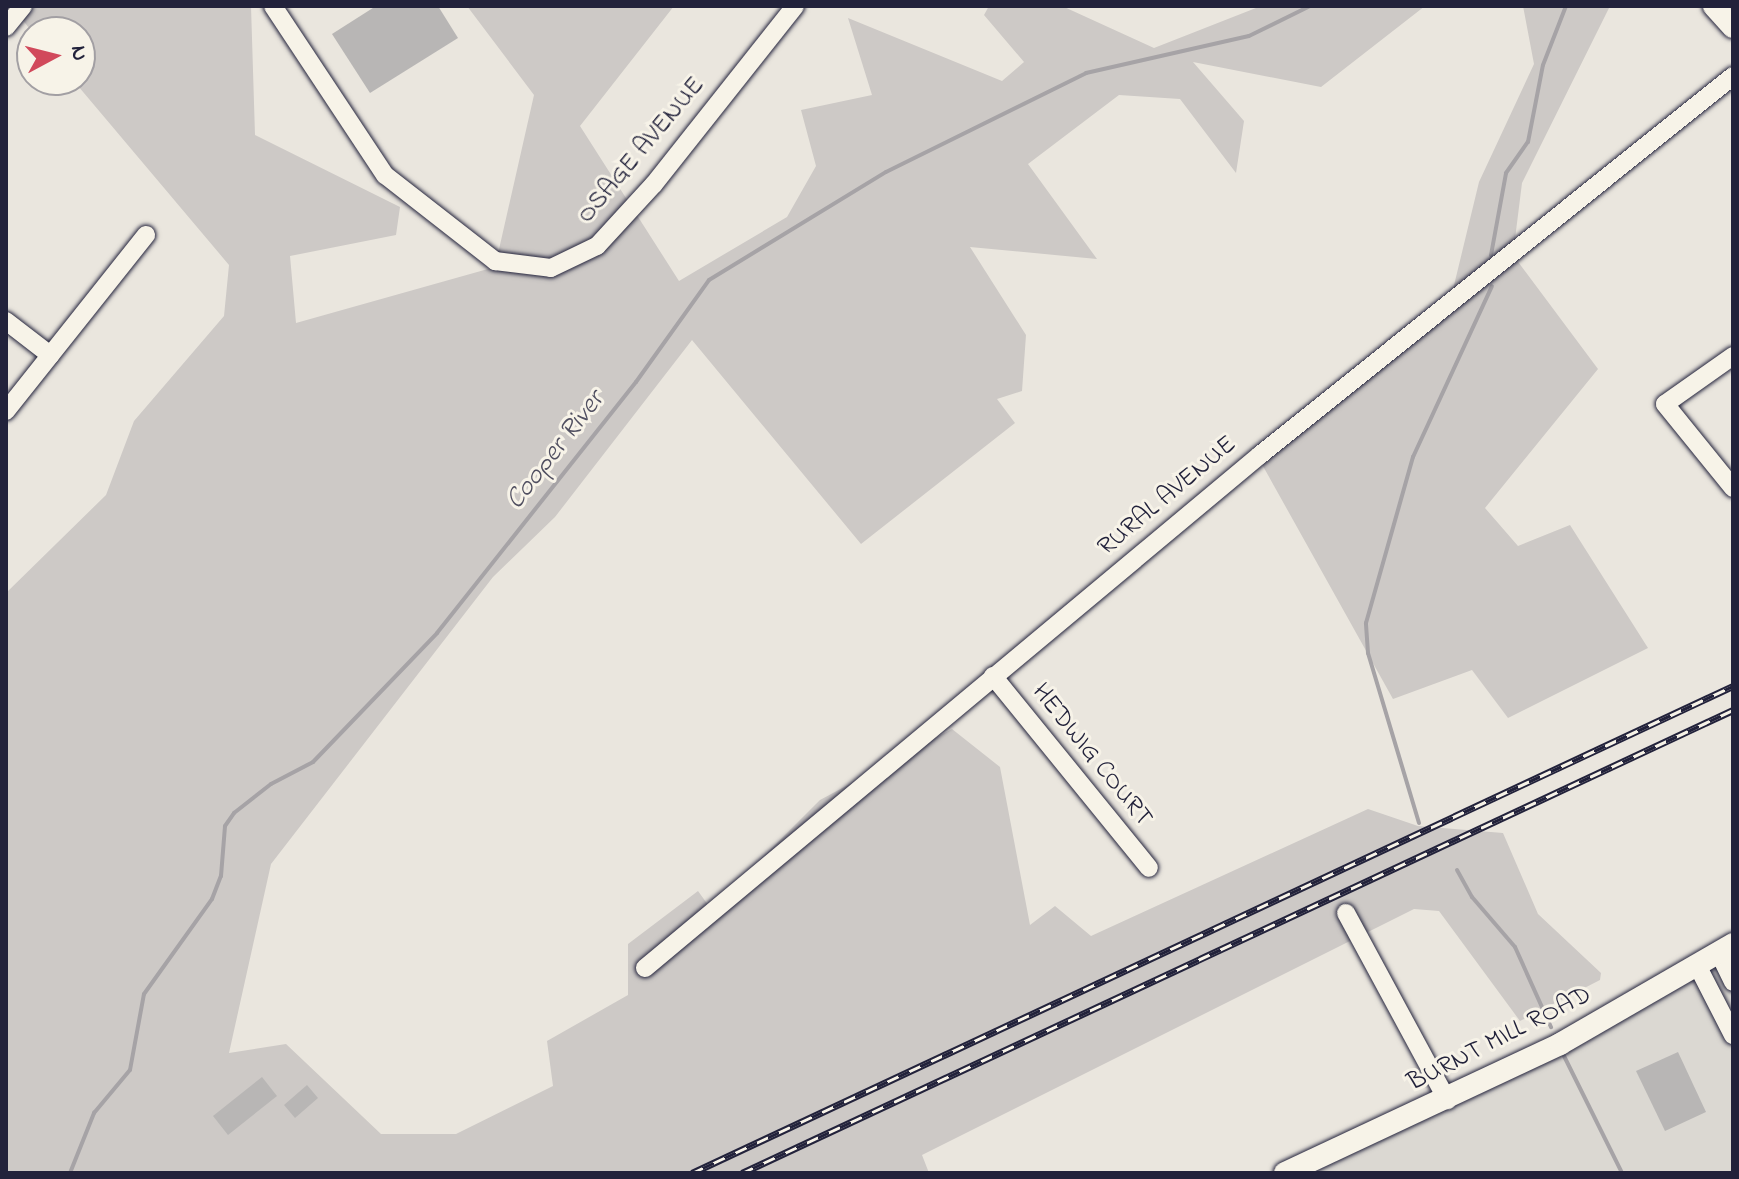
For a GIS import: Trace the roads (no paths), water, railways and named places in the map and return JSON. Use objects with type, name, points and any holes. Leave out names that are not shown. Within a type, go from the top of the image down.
[{"type":"main road","points":[[1714,6],[1733,27]]},
{"type":"main road","name":"BURNT MILL ROAD","points":[[1285,1173],[1447,1100],[1560,1044],[1726,948]]},
{"type":"street","points":[[6,27],[23,6]]},
{"type":"street","name":"OSAGE AVENUE","points":[[273,6],[385,175],[495,261],[551,268],[597,246],[654,184],[795,6]]},
{"type":"street","name":"RURAL AVENUE","points":[[645,968],[993,676],[1733,76]]},
{"type":"street","points":[[6,411],[146,235]]},
{"type":"street","points":[[6,321],[50,355]]},
{"type":"street","points":[[1733,356],[1665,404],[1733,488]]},
{"type":"street","name":"HEDWIG COURT","points":[[993,676],[1149,868]]},
{"type":"street","points":[[1346,913],[1447,1100]]},
{"type":"street","points":[[1726,948],[1733,982]]},
{"type":"street","points":[[1697,965],[1733,1035]]},
{"type":"waterway","name":"Cooper River","points":[[70,1173],[94,1113],[130,1070],[144,994],[212,899],[221,876],[225,826],[234,813],[271,784],[313,762],[437,633],[636,382],[709,280],[886,172],[1086,73],[1249,36],[1310,6]]},
{"type":"waterway","points":[[1491,255],[1506,173],[1528,142],[1543,65],[1566,6]]},
{"type":"waterway","points":[[1419,823],[1368,653],[1366,623],[1413,457],[1492,286]]},
{"type":"waterway","points":[[1457,870],[1472,897],[1515,947],[1551,1027]]},
{"type":"waterway","points":[[1564,1056],[1622,1173]]},
{"type":"railway","points":[[692,1173],[1733,686]]},
{"type":"railway","points":[[742,1173],[1733,710]]}]
